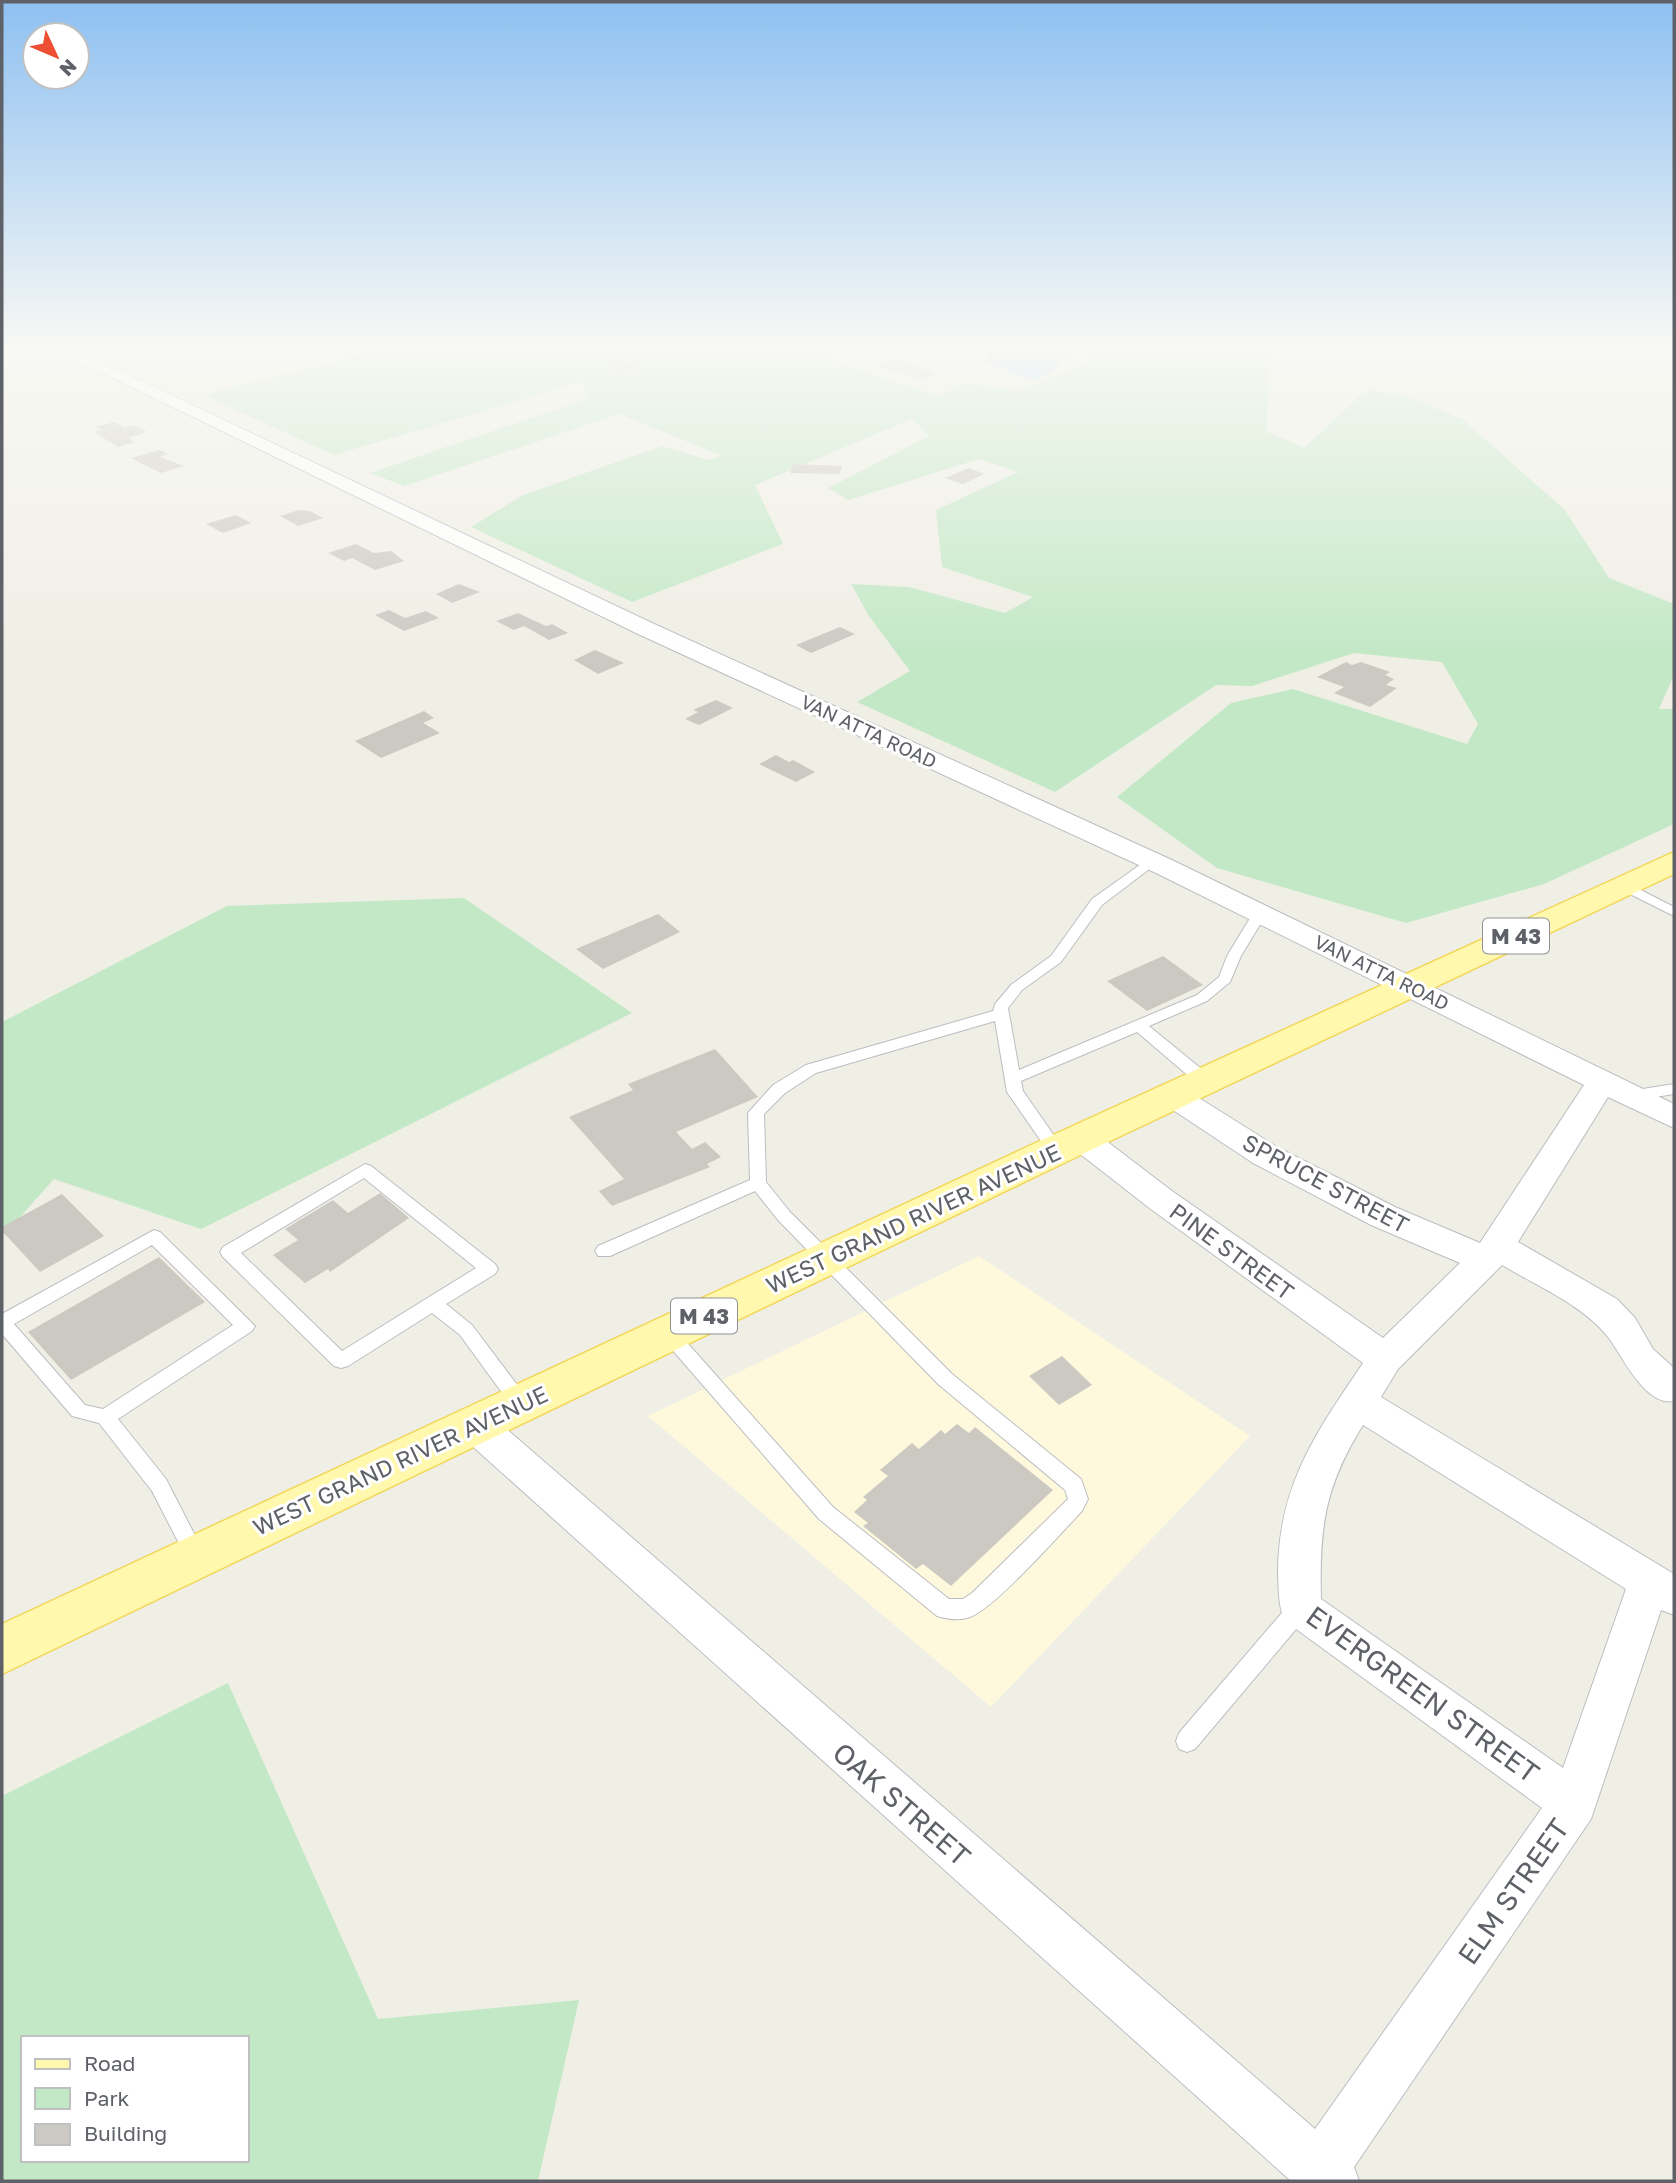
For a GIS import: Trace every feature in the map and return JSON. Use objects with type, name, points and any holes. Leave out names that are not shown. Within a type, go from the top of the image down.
[{"type":"main road","name":"WEST GRAND RIVER AVENUE","points":[[2,1650],[474,1424],[1674,862]]},
{"type":"street","name":"VAN ATTA ROAD","points":[[274,451],[644,628],[1151,861],[1674,1116]]},
{"type":"street","name":"SPRUCE STREET","points":[[1188,1088],[1265,1155],[1383,1216],[1492,1253],[1604,1308],[1622,1328],[1640,1359],[1670,1387]]},
{"type":"street","name":"EVERGREEN STREET","points":[[1574,1803],[1300,1608],[1299,1542],[1312,1479],[1356,1401],[1385,1359],[1492,1253],[1616,1089]]},
{"type":"street","name":"PINE STREET","points":[[1069,1144],[1160,1199],[1385,1359]]},
{"type":"street","points":[[1356,1401],[1662,1589]]},
{"type":"street","name":"OAK STREET","points":[[474,1424],[519,1467],[1326,2176]]},
{"type":"street","name":"ELM STREET","points":[[1326,2176],[1574,1803],[1662,1589]]},
{"type":"lane","points":[[1069,1144],[1015,1092],[999,1007],[1017,987],[1056,959],[1097,902],[1151,861]]},
{"type":"lane","points":[[1625,886],[1674,912]]},
{"type":"lane","points":[[1012,1079],[1202,998],[1225,979],[1234,956],[1260,913]]},
{"type":"lane","points":[[668,1333],[826,1513],[934,1603],[957,1611],[973,1605],[1075,1506],[1078,1499],[1074,1485],[945,1379],[785,1216],[758,1183],[756,1113],[779,1089],[811,1069],[1001,1014]]},
{"type":"lane","points":[[1138,1025],[1188,1088]]},
{"type":"lane","points":[[1616,1089],[1674,1089]]},
{"type":"lane","points":[[365,1170],[489,1269],[433,1304],[341,1361],[229,1252],[365,1170]]},
{"type":"lane","points":[[604,1251],[758,1183]]},
{"type":"lane","points":[[105,1417],[246,1326],[154,1236],[2,1322],[79,1411],[105,1417],[159,1485],[196,1558]]},
{"type":"lane","points":[[433,1304],[466,1331],[520,1403]]},
{"type":"lane","points":[[1187,1741],[1300,1608]]},
{"type":"shaded area","points":[[979,1256],[1250,1436],[991,1707],[648,1416]]},
{"type":"green space","points":[[325,451],[348,451],[334,455]]},
{"type":"green space","points":[[435,451],[509,451],[404,486],[370,473]]},
{"type":"green space","points":[[648,451],[678,451],[709,460],[723,456],[710,451],[836,451],[755,485],[783,544],[632,602],[471,527],[523,495]]},
{"type":"green space","points":[[900,451],[1498,451],[1564,509],[1609,578],[1674,604],[1674,675],[1659,709],[1674,709],[1674,824],[1544,884],[1406,923],[1217,868],[1117,797],[1231,703],[1293,689],[1467,744],[1478,724],[1442,662],[1354,653],[1252,686],[1216,685],[1055,792],[857,702],[910,671],[869,616],[851,584],[909,587],[1005,613],[1033,597],[942,567],[936,510],[1018,472],[979,459],[848,500],[828,488]]},
{"type":"green space","points":[[464,898],[632,1013],[201,1229],[54,1179],[2,1237],[2,1022],[227,906]]},
{"type":"green space","points":[[228,1683],[378,2019],[579,2000],[538,2181],[2,2181],[2,1796]]},
{"type":"building","points":[[161,451],[168,454],[160,457],[184,466],[161,473],[131,458]]},
{"type":"building","points":[[793,464],[842,466],[840,474],[790,473]]},
{"type":"building","points":[[969,468],[984,474],[963,484],[945,478]]},
{"type":"building","points":[[299,510],[310,511],[323,518],[298,526],[280,516]]},
{"type":"building","points":[[236,515],[251,523],[223,533],[206,524]]},
{"type":"building","points":[[356,544],[374,553],[391,551],[404,561],[375,570],[352,558],[344,561],[328,553]]},
{"type":"building","points":[[459,584],[480,592],[452,603],[436,594]]},
{"type":"building","points":[[389,610],[405,618],[426,611],[439,618],[404,631],[375,615]]},
{"type":"building","points":[[518,613],[546,626],[552,624],[568,633],[549,640],[524,626],[514,630],[496,621]]},
{"type":"building","points":[[840,627],[855,634],[811,653],[796,645]]},
{"type":"building","points":[[595,650],[624,663],[598,674],[574,660]]},
{"type":"building","points":[[1346,662],[1352,665],[1361,662],[1390,672],[1385,675],[1394,679],[1386,685],[1397,688],[1370,707],[1334,693],[1344,687],[1317,677]]},
{"type":"building","points":[[716,700],[733,708],[699,725],[685,719],[698,712],[693,710]]},
{"type":"building","points":[[424,711],[434,718],[423,723],[440,733],[381,758],[355,741]]},
{"type":"building","points":[[776,755],[789,762],[793,760],[815,772],[796,782],[759,764]]},
{"type":"building","points":[[658,914],[680,932],[603,969],[576,949]]},
{"type":"building","points":[[1163,956],[1203,985],[1147,1011],[1107,981]]},
{"type":"building","points":[[715,1049],[758,1097],[676,1132],[692,1149],[705,1142],[721,1157],[707,1164],[710,1167],[612,1206],[599,1191],[624,1179],[569,1117],[633,1090],[628,1084]]},
{"type":"building","points":[[380,1193],[409,1218],[330,1272],[328,1269],[305,1283],[273,1255],[298,1240],[285,1229],[333,1200],[348,1213]]},
{"type":"building","points":[[62,1194],[104,1236],[40,1272],[2,1231],[2,1227]]},
{"type":"building","points":[[159,1257],[205,1302],[71,1380],[28,1332]]},
{"type":"building","points":[[1062,1356],[1092,1385],[1059,1405],[1029,1376]]},
{"type":"building","points":[[957,1424],[969,1433],[975,1427],[1053,1490],[951,1586],[923,1564],[916,1569],[863,1526],[868,1523],[854,1512],[867,1500],[863,1497],[888,1476],[880,1470],[912,1443],[919,1449],[941,1430],[945,1434]]}]
